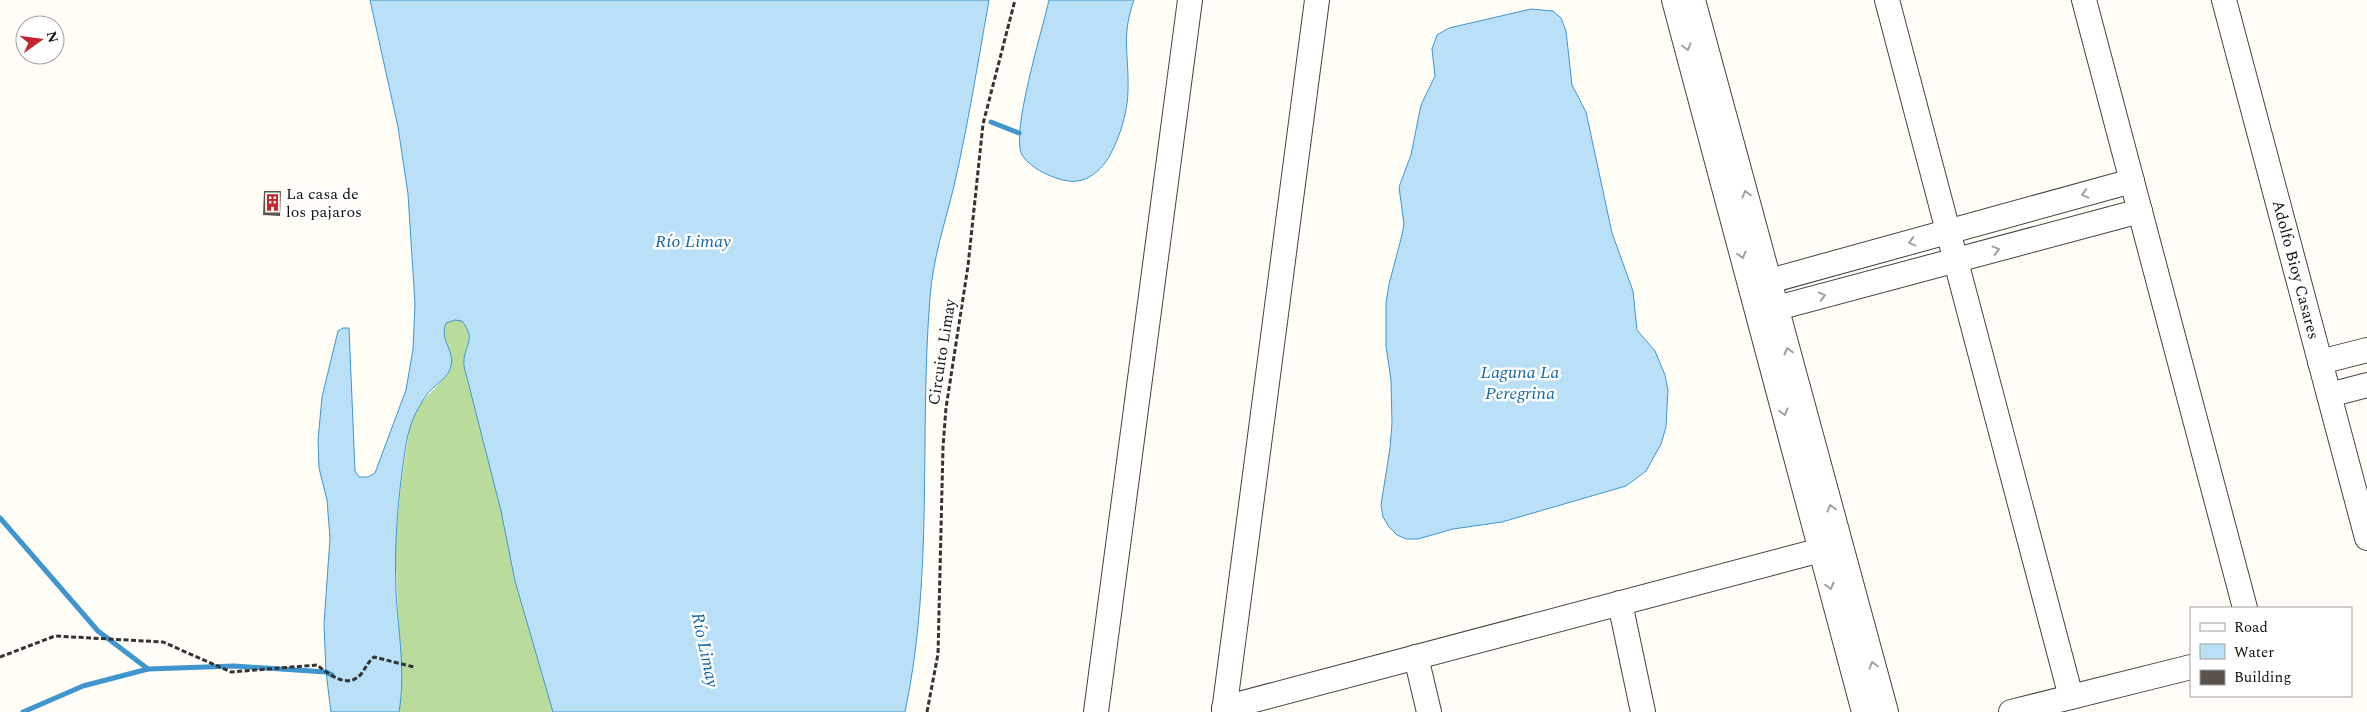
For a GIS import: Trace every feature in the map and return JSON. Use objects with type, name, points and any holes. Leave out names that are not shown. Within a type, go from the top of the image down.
[{"type":"street","points":[[1096,712],[1190,0]]},
{"type":"street","points":[[1317,0],[1224,710],[1831,547]]},
{"type":"street","points":[[1674,0],[1760,283]]},
{"type":"street","points":[[1694,0],[1767,311],[1831,547],[1886,712]]},
{"type":"street","points":[[1887,0],[2071,697]]},
{"type":"street","points":[[2084,0],[2245,607]]},
{"type":"street","name":"Adolfo Bioy Casares","points":[[2224,0],[2367,538]]},
{"type":"street","points":[[1760,283],[2132,181]]},
{"type":"street","points":[[1767,311],[2140,211]]},
{"type":"street","points":[[2320,362],[2367,350]]},
{"type":"street","points":[[2329,395],[2367,385]]},
{"type":"street","points":[[1831,547],[1864,712]]},
{"type":"street","points":[[1620,603],[1643,712]]},
{"type":"street","points":[[1416,657],[1428,712]]},
{"type":"street","points":[[2011,712],[2190,667]]},
{"type":"path","name":"Circuito Limay","points":[[927,712],[938,654],[943,447],[946,408],[968,266],[983,124],[1015,0]]},
{"type":"path","points":[[0,657],[55,636],[163,642],[231,672],[317,665],[338,681],[352,680],[361,673],[366,664],[374,657],[414,666]]},
{"type":"green space","points":[[455,320],[462,321],[469,334],[464,366],[501,511],[515,581],[553,712],[399,712],[402,692],[395,549],[401,485],[410,424],[422,402],[448,374],[451,367],[451,360],[443,332],[446,323]]},
{"type":"water","name":"Río Limay","points":[[370,0],[989,0],[964,140],[937,254],[930,297],[920,609],[914,661],[905,712],[553,712],[515,581],[501,511],[464,366],[469,334],[462,321],[455,320],[446,323],[444,329],[452,360],[450,370],[429,392],[420,406],[413,420],[406,443],[397,521],[396,556],[396,591],[402,667],[399,712],[331,712],[326,672],[324,624],[330,538],[327,500],[319,468],[318,440],[322,397],[338,331],[343,328],[349,328],[355,471],[359,477],[368,477],[375,473],[406,390],[413,349],[415,304],[408,194],[398,127]]},
{"type":"water","points":[[1049,0],[1134,0],[1128,24],[1126,45],[1128,98],[1120,132],[1103,166],[1093,175],[1075,181],[1056,178],[1030,164],[1022,155],[1019,143],[1020,126],[1029,80]]},
{"type":"water","name":"Laguna La Peregrina","points":[[1531,9],[1553,11],[1561,18],[1566,31],[1572,85],[1586,112],[1612,233],[1633,291],[1637,330],[1655,351],[1665,375],[1668,390],[1666,427],[1661,444],[1646,471],[1626,486],[1502,522],[1453,529],[1418,539],[1406,539],[1397,535],[1389,527],[1383,517],[1381,505],[1392,423],[1391,380],[1386,346],[1386,303],[1404,224],[1399,187],[1411,155],[1421,105],[1435,76],[1432,49],[1437,35],[1449,28]]},
{"type":"building","name":"La casa de los pajaros","points":[[264,191],[281,191],[280,216],[263,215]]},
{"type":"waterway","points":[[991,122],[1019,133]]},
{"type":"waterway","points":[[0,518],[98,631],[148,669]]},
{"type":"waterway","points":[[23,712],[83,686],[148,669],[234,666],[326,672],[332,675]]},
{"type":"place","name":"La casa de los pajaros","points":[[272,203]]}]
